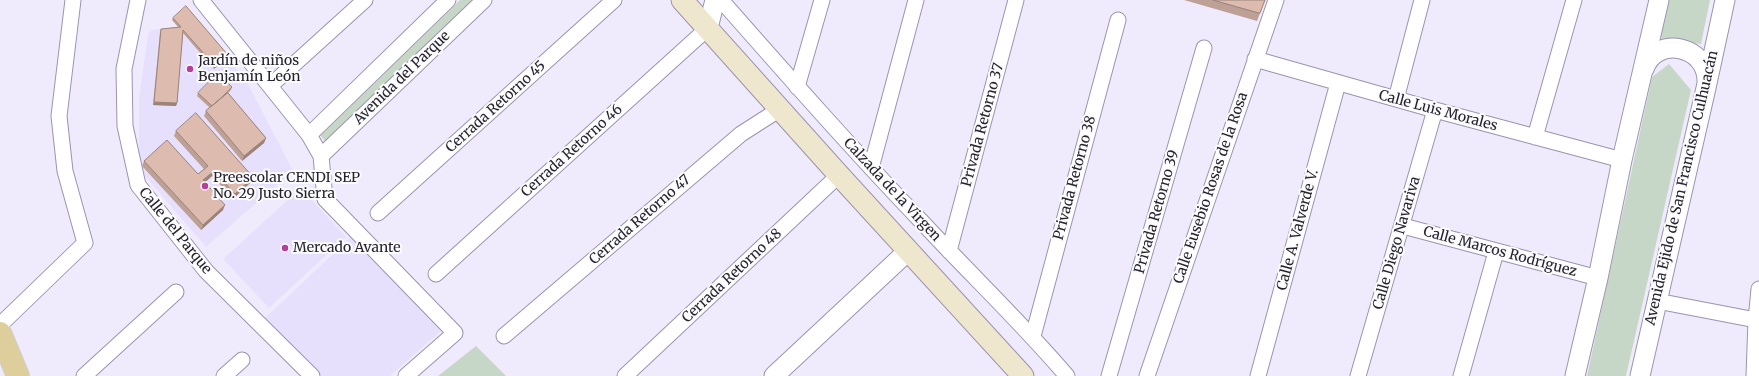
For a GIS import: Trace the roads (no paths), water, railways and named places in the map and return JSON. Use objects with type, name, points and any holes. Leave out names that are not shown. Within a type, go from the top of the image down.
[{"type":"main road","name":"Calzada de la Virgen","points":[[682,0],[908,251],[1014,373]]},
{"type":"main road","points":[[0,333],[18,376]]},
{"type":"street","points":[[0,325],[85,243],[65,170],[59,116],[73,0]]},
{"type":"street","name":"Calle del Parque","points":[[138,0],[124,68],[125,126],[138,185],[206,271],[312,376]]},
{"type":"street","points":[[201,0],[309,135],[321,156],[325,199],[455,333],[406,376]]},
{"type":"street","points":[[270,86],[365,0]]},
{"type":"street","name":"Avenida del Parque","points":[[309,135],[448,0]]},
{"type":"street","name":"Avenida del Parque","points":[[321,156],[484,0]]},
{"type":"street","name":"Cerrada Retorno 45","points":[[378,213],[614,0]]},
{"type":"street","points":[[708,28],[715,0]]},
{"type":"street","name":"Calzada de la Virgen","points":[[721,0],[871,168],[949,251],[1033,336],[1067,376]]},
{"type":"street","points":[[798,87],[822,0]]},
{"type":"street","points":[[871,168],[916,0]]},
{"type":"street","name":"Privada Retorno 37","points":[[949,251],[1016,0]]},
{"type":"street","name":"Calle Eusebio Rosas de la Rosa","points":[[1147,376],[1276,0]]},
{"type":"street","points":[[1396,99],[1422,0]]},
{"type":"street","points":[[1535,137],[1574,0]]},
{"type":"street","points":[[1574,376],[1598,278],[1622,160],[1659,0]]},
{"type":"street","name":"Avenida Ejido de San Francisco Culhuacán","points":[[1640,376],[1725,0]]},
{"type":"street","name":"Privada Retorno 38","points":[[1033,336],[1118,20]]},
{"type":"street","name":"Cerrada Retorno 46","points":[[436,274],[708,28]]},
{"type":"street","name":"Privada Retorno 39","points":[[1109,376],[1204,48]]},
{"type":"street","points":[[1643,73],[1645,66],[1654,55],[1666,48],[1681,48],[1695,54],[1700,60],[1706,73],[1706,88]]},
{"type":"street","name":"Calle Luis Morales","points":[[1255,59],[1435,110],[1622,160]]},
{"type":"street","name":"Calle A. Valverde V.","points":[[1258,376],[1338,83]]},
{"type":"street","name":"Cerrada Retorno 47","points":[[504,336],[740,134],[780,109]]},
{"type":"street","name":"Calle Diego Navariva","points":[[1358,376],[1403,226],[1435,110]]},
{"type":"street","name":"Cerrada Retorno 48","points":[[624,376],[839,175]]},
{"type":"street","name":"Calle Marcos Rodríguez","points":[[1403,226],[1598,278]]},
{"type":"street","points":[[774,376],[908,251]]},
{"type":"street","points":[[1460,376],[1496,252]]},
{"type":"street","points":[[1754,376],[1756,320],[1759,289]]},
{"type":"street","points":[[84,376],[176,292]]},
{"type":"street","points":[[1657,301],[1756,320]]},
{"type":"street","points":[[224,376],[242,360]]},
{"type":"place","name":"Jardín de niños Benjamín León","points":[[190,69]]},
{"type":"place","name":"Preescolar CENDI SEP No. 29 Justo Sierra","points":[[205,186]]},
{"type":"place","name":"Mercado Avante","points":[[285,248]]}]
